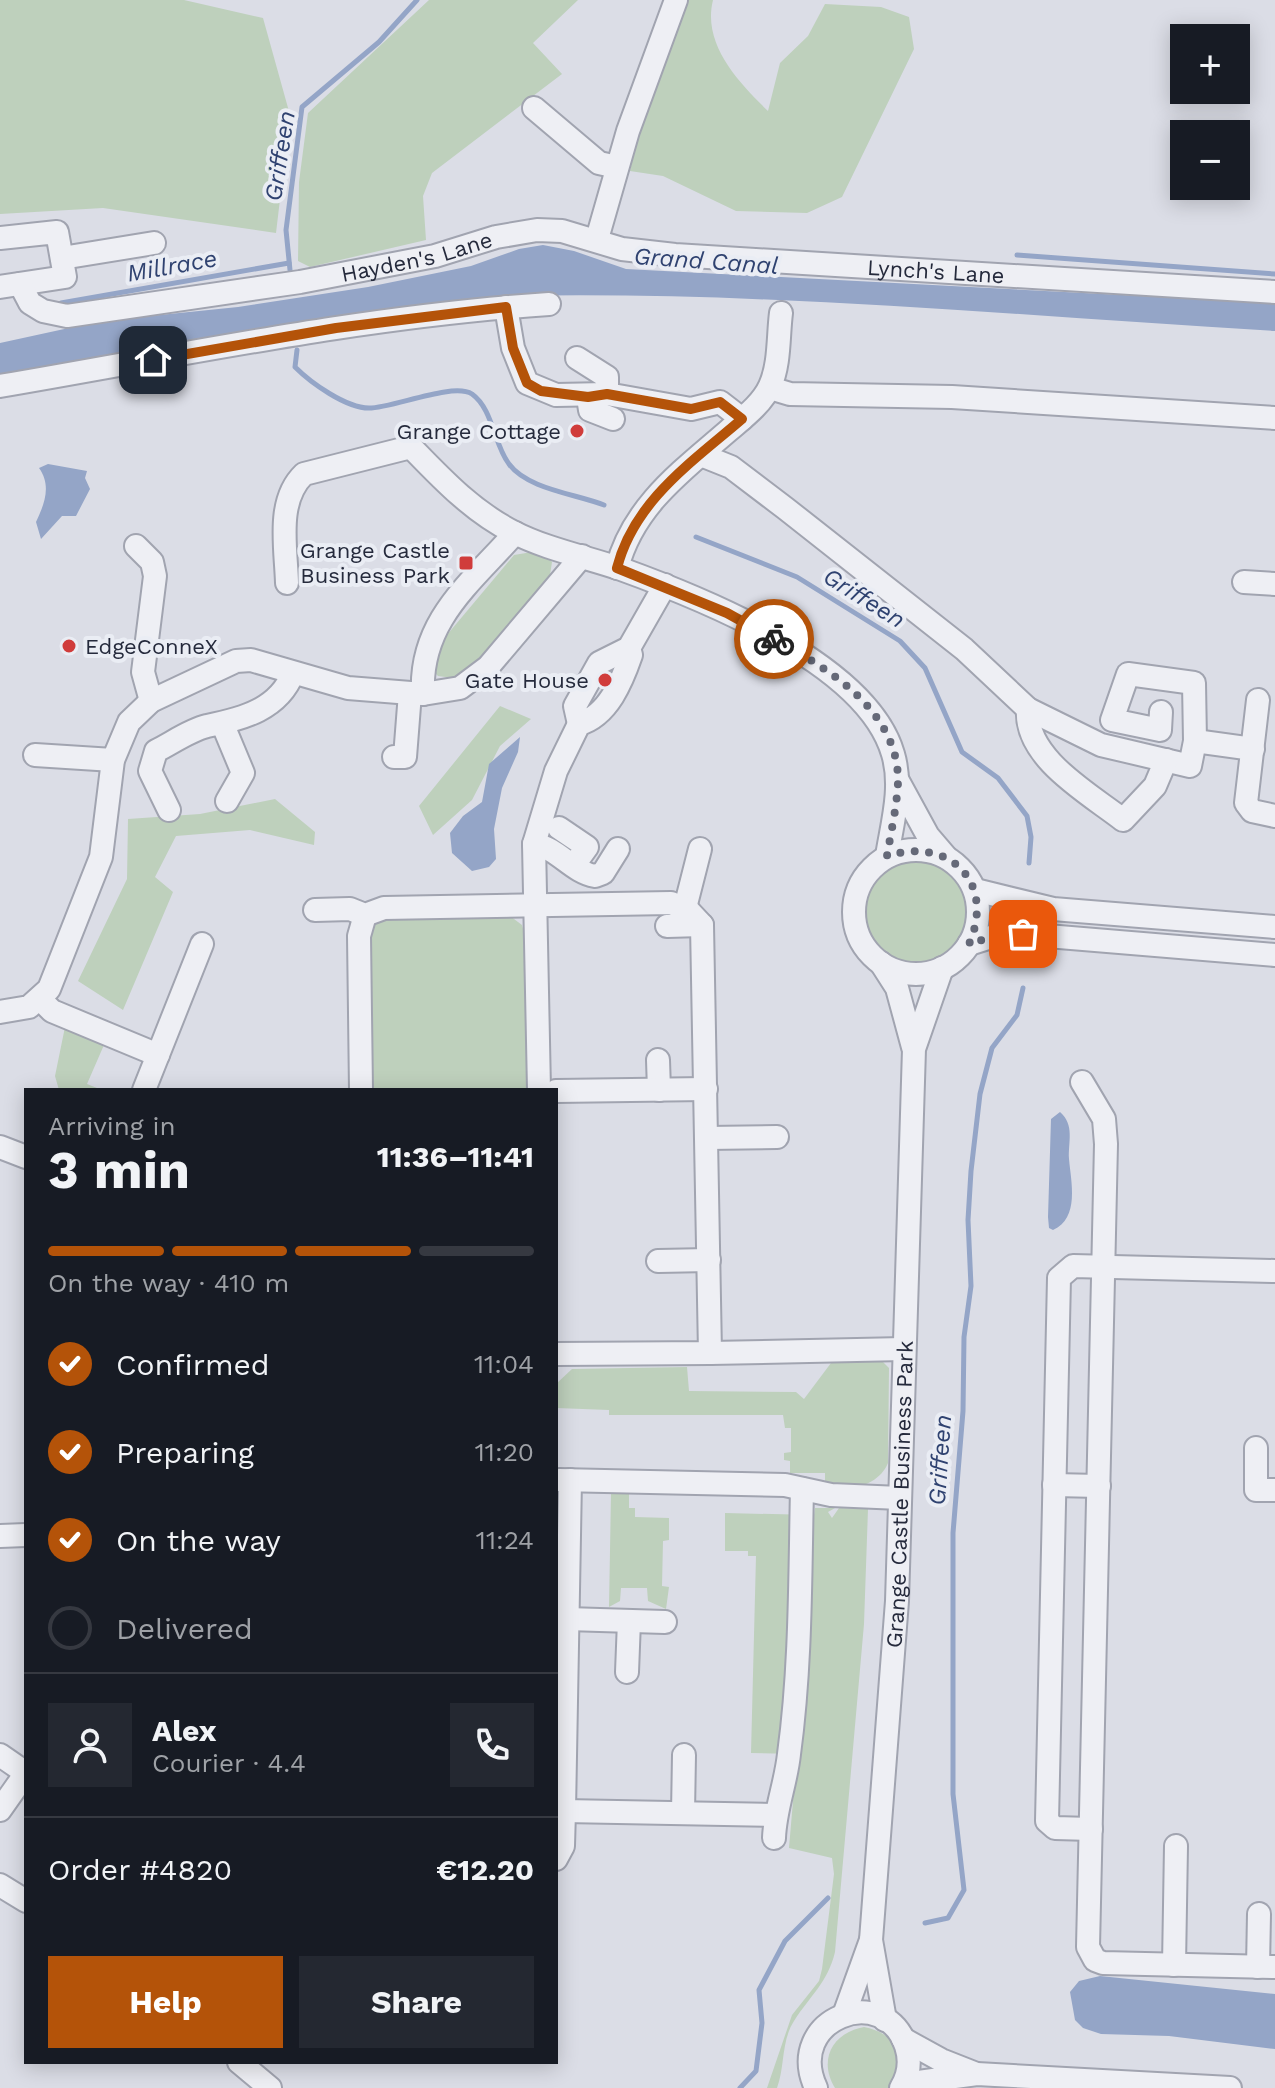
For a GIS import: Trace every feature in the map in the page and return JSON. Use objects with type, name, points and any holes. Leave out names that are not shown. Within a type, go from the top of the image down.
[{"type":"street","points":[[597,239],[617,167],[676,0]]},
{"type":"street","points":[[534,108],[599,163],[617,167]]},
{"type":"street","name":"Hayden's Lane","points":[[10,286],[43,311],[67,316],[300,282],[435,256],[518,232],[562,231],[597,239]]},
{"type":"street","points":[[0,238],[57,232],[65,277],[10,286]]},
{"type":"street","name":"Lynch's Lane","points":[[597,239],[622,249],[1275,292]]},
{"type":"street","points":[[62,258],[154,243]]},
{"type":"street","points":[[0,386],[336,328],[549,304]]},
{"type":"street","points":[[506,307],[513,348],[527,383],[541,391],[691,409],[720,402],[742,419]]},
{"type":"street","points":[[617,568],[641,512],[742,419],[770,388],[776,370],[781,313]]},
{"type":"street","points":[[577,358],[607,377],[590,410],[613,419]]},
{"type":"street","points":[[770,388],[790,394],[952,397],[1275,418]]},
{"type":"street","points":[[287,583],[284,522],[292,486],[304,474],[411,447],[457,493],[484,515],[515,533],[665,585],[727,613],[782,643],[857,694],[887,737],[898,781],[928,836],[962,870],[975,890],[978,913],[969,944]]},
{"type":"street","points":[[701,455],[731,467],[768,495],[964,649],[1028,709],[1101,745],[1190,766],[1195,741],[1194,683],[1128,674],[1112,720],[1160,730],[1161,712]]},
{"type":"street","points":[[394,757],[405,757],[416,693],[431,634],[453,602],[515,533]]},
{"type":"street","points":[[136,546],[152,562],[155,576],[143,672],[151,701]]},
{"type":"street","points":[[6,1016],[41,1000],[49,989],[101,857],[113,760],[129,722],[151,701],[236,661],[264,662],[333,685],[416,693],[460,688],[479,676],[582,556]]},
{"type":"street","points":[[1244,582],[1275,584]]},
{"type":"street","points":[[539,1088],[534,844],[556,771],[579,724],[594,720],[619,685],[631,655],[629,648],[665,585]]},
{"type":"street","points":[[169,810],[150,771],[156,751],[206,726],[223,725],[276,701],[284,695],[293,673]]},
{"type":"street","points":[[1258,700],[1246,803],[1252,811],[1275,816]]},
{"type":"street","points":[[1028,709],[1027,724],[1049,760],[1123,820],[1155,786],[1166,760]]},
{"type":"street","points":[[223,725],[243,773],[227,801]]},
{"type":"street","points":[[1195,741],[1253,749]]},
{"type":"street","points":[[35,755],[113,760]]},
{"type":"street","points":[[887,856],[898,781]]},
{"type":"street","points":[[559,828],[587,847],[574,865]]},
{"type":"street","points":[[534,844],[547,846],[588,875],[599,876],[618,849]]},
{"type":"street","points":[[685,908],[700,849]]},
{"type":"street","points":[[946,857],[927,850],[907,850],[887,856],[872,867],[855,899],[858,935],[881,963],[898,971],[917,974],[942,968],[969,944],[991,937],[1023,934],[1275,955]]},
{"type":"street","points":[[975,890],[1053,909],[1275,927]]},
{"type":"street","points":[[315,910],[350,909],[365,915],[384,908],[671,903],[685,908],[702,925],[710,1353]]},
{"type":"street","points":[[361,1088],[359,936],[365,915]]},
{"type":"street","points":[[667,926],[702,925]]},
{"type":"street","points":[[145,1088],[202,944]]},
{"type":"street","name":"Grange Castle Business Park","points":[[881,963],[897,988],[914,1049]]},
{"type":"street","name":"Grange Castle Business Park","points":[[885,2020],[871,1940],[897,1601],[914,1049],[942,968]]},
{"type":"street","points":[[41,1000],[52,1011],[158,1055]]},
{"type":"street","points":[[658,1060],[659,1090]]},
{"type":"street","points":[[1082,1082],[1097,1103],[1106,1129],[1091,1954],[1103,1963],[1266,1967],[1259,1914]]},
{"type":"street","points":[[558,1091],[706,1089]]},
{"type":"street","points":[[707,1138],[777,1137]]},
{"type":"street","points":[[658,1261],[709,1260]]},
{"type":"street","points":[[1091,1829],[1055,1828],[1047,1821],[1059,1278],[1073,1266],[1275,1271]]},
{"type":"street","points":[[558,1354],[904,1349]]},
{"type":"street","points":[[1256,1448],[1256,1490],[1275,1490]]},
{"type":"street","points":[[558,1855],[563,1846],[561,1655],[567,1619],[563,1480],[785,1485],[831,1495],[900,1498]]},
{"type":"street","points":[[1054,1485],[1099,1486]]},
{"type":"street","points":[[774,1838],[775,1815],[789,1756],[792,1726],[800,1619],[802,1489]]},
{"type":"street","points":[[0,1536],[24,1535]]},
{"type":"street","points":[[567,1619],[665,1622]]},
{"type":"street","points":[[627,1672],[629,1621]]},
{"type":"street","points":[[0,1755],[24,1772]]},
{"type":"street","points":[[683,1813],[684,1755]]},
{"type":"street","points":[[0,1810],[24,1776]]},
{"type":"street","points":[[564,1811],[775,1815]]},
{"type":"street","points":[[1174,1965],[1176,1846]]},
{"type":"street","points":[[0,1885],[24,1895]]},
{"type":"street","name":"Grange Castle Business Park","points":[[844,2015],[871,1940]]},
{"type":"street","points":[[816,2088],[810,2074],[812,2044],[820,2031],[844,2015],[858,2012],[885,2020],[903,2039],[941,2060],[977,2074]]},
{"type":"street","points":[[903,2039],[908,2054],[903,2086],[977,2074],[1230,2088]]},
{"type":"street","points":[[241,2064],[270,2088]]},
{"type":"green space","points":[[0,0],[184,0],[263,18],[290,115],[276,233],[103,208],[0,214]]},
{"type":"green space","points":[[429,0],[578,0],[533,43],[562,74],[432,173],[423,196],[426,240],[310,267],[298,261],[299,182],[308,113]]},
{"type":"green space","points":[[686,0],[713,0],[711,16],[718,47],[745,88],[768,111],[780,63],[808,36],[825,4],[881,7],[909,17],[914,49],[842,197],[807,213],[736,211],[663,176],[630,171],[636,142]]},
{"type":"green space","points":[[532,552],[552,562],[550,575],[478,661],[453,678],[438,676],[434,672],[441,642],[514,555]]},
{"type":"green space","points":[[500,706],[531,719],[500,746],[472,800],[433,835],[419,806]]},
{"type":"green space","points":[[275,799],[315,832],[314,845],[250,830],[176,836],[155,877],[173,892],[123,1010],[78,981],[127,879],[128,819],[200,814]]},
{"type":"green space","points":[[915,859],[935,863],[952,874],[963,891],[967,911],[963,931],[952,948],[935,959],[915,963],[895,959],[878,948],[867,931],[863,911],[867,891],[878,874],[895,863]]},
{"type":"green space","points":[[510,916],[522,925],[525,936],[529,1088],[371,1088],[370,924],[377,918]]},
{"type":"green space","points":[[65,1027],[107,1038],[87,1084],[97,1088],[58,1088],[55,1076]]},
{"type":"green space","points":[[834,1359],[880,1359],[889,1368],[888,1463],[877,1478],[861,1486],[843,1487],[825,1482],[825,1473],[790,1473],[790,1461],[784,1460],[784,1453],[791,1452],[791,1428],[785,1428],[783,1415],[609,1415],[609,1410],[558,1408],[558,1382],[572,1369],[687,1367],[689,1391],[796,1392],[804,1399]]},
{"type":"green space","points":[[611,1494],[629,1494],[629,1508],[635,1508],[635,1517],[669,1518],[669,1540],[663,1541],[662,1586],[669,1587],[666,1609],[648,1601],[647,1588],[621,1588],[620,1601],[609,1607]]},
{"type":"green space","points":[[815,1508],[835,1508],[828,1512],[832,1518],[839,1508],[868,1509],[864,1624],[835,1952],[823,1980],[790,2029],[777,2088],[767,2088],[792,2015],[819,1981],[834,1874],[832,1858],[789,1848],[797,1754],[751,1753],[756,1556],[748,1556],[748,1551],[725,1551],[725,1513],[814,1515]]},
{"type":"green space","points":[[864,2027],[885,2035],[896,2049],[898,2067],[891,2088],[835,2088],[828,2068],[831,2049],[844,2035]]},
{"type":"water","points":[[543,245],[574,251],[626,269],[1275,303],[1275,331],[798,301],[607,295],[512,296],[0,376],[0,343],[101,321],[238,307],[368,287],[471,266],[519,249]]},
{"type":"water","points":[[48,464],[87,471],[85,478],[90,489],[76,516],[62,516],[41,539],[36,522],[46,489],[39,468]]},
{"type":"water","points":[[520,737],[518,752],[502,788],[494,829],[496,859],[489,867],[472,871],[452,853],[450,833],[463,816],[482,802],[489,764]]},
{"type":"water","points":[[1060,1112],[1068,1122],[1070,1134],[1072,1199],[1067,1217],[1053,1230],[1049,1228],[1048,1217],[1051,1119]]},
{"type":"water","points":[[1100,1976],[1275,1994],[1275,2049],[1169,2036],[1101,2034],[1083,2028],[1075,2020],[1070,1992],[1079,1981]]},
{"type":"waterway","name":"Griffeen","points":[[290,270],[286,230],[302,107],[379,42],[417,0]]},
{"type":"waterway","points":[[1017,255],[1275,274]]},
{"type":"waterway","name":"Millrace","points":[[61,303],[289,263]]},
{"type":"waterway","name":"Griffeen","points":[[297,350],[295,367],[329,394],[360,407],[380,407],[451,391],[472,394],[485,409],[504,456],[517,472],[540,485],[604,505]]},
{"type":"waterway","name":"Griffeen","points":[[696,537],[797,577],[900,641],[925,668],[962,752],[998,778],[1027,816],[1031,837],[1029,863]]},
{"type":"waterway","name":"Griffeen","points":[[925,1923],[948,1918],[964,1890],[953,1794],[953,1533],[963,1411],[964,1337],[971,1286],[968,1220],[971,1171],[980,1094],[992,1048],[1017,1015],[1023,988]]},
{"type":"waterway","name":"Griffeen","points":[[740,2088],[756,2071],[762,2023],[759,1990],[785,1941],[828,1898]]},
{"type":"way so far","points":[[774,639],[832,674],[857,694],[874,713],[887,737],[898,781],[887,856],[907,850],[927,850],[946,857],[962,870],[975,890],[978,913],[976,929],[969,944],[991,937],[1023,934]]},
{"type":"place","name":"Grange Cottage","points":[[577,431]]},
{"type":"place","name":"Grange Castle Business Park","points":[[466,563]]},
{"type":"place","name":"EdgeConneX","points":[[69,646]]},
{"type":"place","name":"Gate House","points":[[605,680]]},
{"type":"route","points":[[153,360],[336,328],[506,307],[513,348],[527,383],[541,391],[588,397],[607,394],[691,409],[720,402],[742,419],[650,501],[634,523],[617,568],[665,585],[727,613],[774,639]]},
{"type":"water label","name":"Grand Canal","points":[[706,261]]}]
